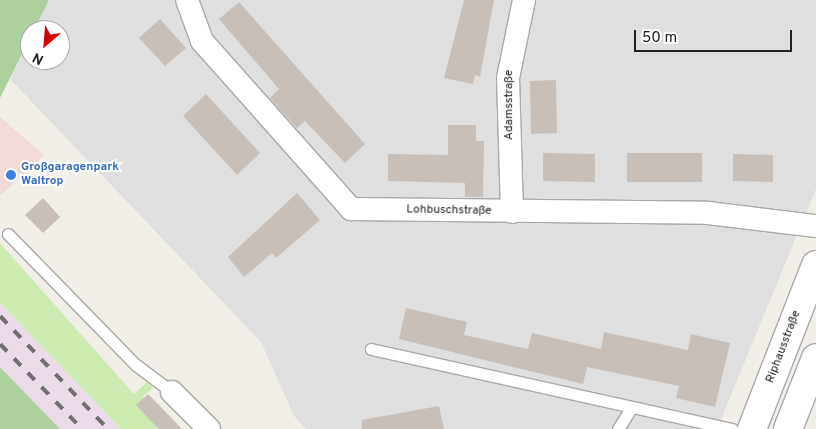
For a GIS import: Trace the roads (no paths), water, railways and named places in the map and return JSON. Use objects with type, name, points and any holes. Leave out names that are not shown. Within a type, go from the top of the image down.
[{"type":"street","name":"Lohbuschstraße","points":[[187,0],[202,41],[351,209],[708,213],[816,226]]},
{"type":"street","name":"Adamsstraße","points":[[512,212],[508,78],[524,0]]},
{"type":"street","name":"Riphausstraße","points":[[752,429],[816,265]]},
{"type":"street","points":[[788,429],[816,358]]},
{"type":"street","points":[[172,392],[209,429]]},
{"type":"lane","points":[[8,234],[136,365],[172,392]]},
{"type":"lane","points":[[371,350],[732,429]]},
{"type":"lane","points":[[618,429],[632,407]]},
{"type":"railway","points":[[0,316],[108,429]]},
{"type":"railway","points":[[0,344],[82,429]]},
{"type":"place","name":"Großgaragenpark Waltrop","points":[[11,175]]}]
